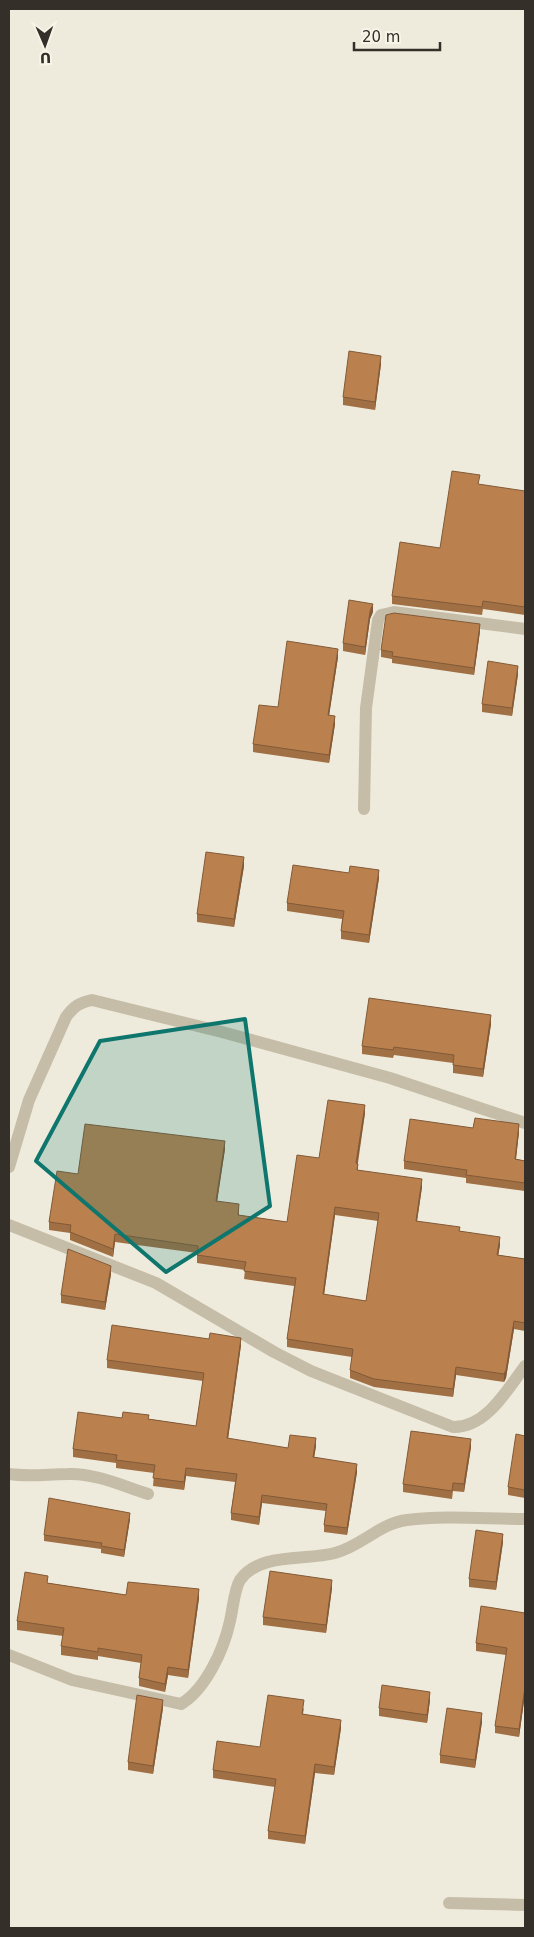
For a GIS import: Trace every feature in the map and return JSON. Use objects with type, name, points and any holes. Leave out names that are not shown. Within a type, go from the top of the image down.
[{"type":"street","points":[[364,809],[366,708],[378,620],[381,615],[394,612],[525,629]]},
{"type":"street","points":[[9,1167],[29,1100],[66,1017],[73,1007],[81,1002],[92,1000],[222,1032],[390,1078],[525,1124]]},
{"type":"street","points":[[9,1225],[156,1283],[274,1352],[311,1371],[453,1427],[469,1426],[478,1421],[488,1412],[525,1366]]},
{"type":"street","points":[[9,1474],[43,1476],[69,1474],[98,1478],[148,1494]]},
{"type":"street","points":[[9,1655],[72,1680],[181,1704],[192,1697],[218,1654],[229,1626],[239,1582],[250,1568],[264,1562],[297,1560],[335,1553],[356,1546],[388,1524],[406,1520],[443,1517],[525,1519]]},
{"type":"street","points":[[449,1904],[525,1905]]},
{"type":"highlighted area","points":[[245,1019],[270,1206],[166,1272],[36,1161],[100,1041]]},
{"type":"building","points":[[349,351],[381,356],[375,402],[343,397]]},
{"type":"building","points":[[452,471],[480,475],[478,484],[525,491],[525,607],[483,601],[482,607],[392,596],[400,542],[440,548]]},
{"type":"building","points":[[349,600],[373,604],[370,611],[365,647],[343,643]]},
{"type":"building","points":[[394,613],[480,624],[474,668],[392,656],[393,652],[381,650],[386,615]]},
{"type":"building","points":[[287,641],[338,649],[328,715],[335,716],[329,755],[253,744],[259,705],[278,707]]},
{"type":"building","points":[[488,661],[518,666],[512,708],[482,704]]},
{"type":"building","points":[[206,852],[244,857],[234,919],[197,914]]},
{"type":"building","points":[[293,865],[349,873],[350,866],[379,870],[369,935],[341,931],[344,911],[287,903]]},
{"type":"building","points":[[369,998],[491,1015],[483,1069],[453,1065],[454,1055],[394,1047],[393,1050],[362,1046]]},
{"type":"building","points":[[328,1100],[365,1105],[356,1163],[358,1164],[357,1170],[422,1179],[416,1221],[460,1227],[459,1231],[500,1237],[497,1255],[525,1259],[525,1323],[514,1321],[504,1374],[456,1367],[453,1389],[374,1379],[350,1370],[353,1349],[287,1339],[296,1278],[244,1271],[246,1262],[197,1255],[198,1246],[115,1234],[113,1249],[70,1232],[71,1225],[49,1222],[57,1171],[78,1174],[85,1124],[225,1141],[216,1201],[239,1204],[238,1215],[287,1222],[297,1155],[319,1158]],"holes":[[[335,1207],[379,1213],[366,1301],[323,1294]]]},
{"type":"building","points":[[475,1118],[519,1124],[515,1159],[525,1161],[525,1183],[466,1175],[467,1170],[404,1161],[410,1119],[473,1128]]},
{"type":"building","points":[[68,1249],[111,1266],[105,1302],[61,1295]]},
{"type":"building","points":[[112,1325],[209,1339],[210,1333],[241,1338],[227,1438],[288,1448],[290,1435],[316,1438],[313,1457],[357,1464],[347,1528],[324,1525],[327,1504],[262,1495],[259,1517],[231,1513],[237,1474],[186,1468],[184,1482],[153,1478],[155,1465],[116,1460],[117,1455],[73,1449],[78,1412],[122,1418],[123,1412],[149,1415],[148,1419],[196,1426],[204,1373],[107,1360]]},
{"type":"building","points":[[411,1431],[471,1439],[464,1484],[453,1483],[452,1491],[403,1484]]},
{"type":"building","points":[[516,1434],[525,1436],[525,1490],[508,1487]]},
{"type":"building","points":[[49,1498],[130,1513],[124,1550],[101,1546],[102,1543],[44,1535]]},
{"type":"building","points":[[476,1530],[503,1534],[496,1582],[469,1579]]},
{"type":"building","points":[[270,1571],[332,1580],[326,1625],[263,1617]]},
{"type":"building","points":[[25,1572],[48,1576],[47,1583],[126,1595],[128,1582],[199,1589],[188,1670],[168,1667],[165,1684],[139,1678],[142,1655],[98,1648],[98,1652],[61,1646],[64,1628],[17,1621]]},
{"type":"building","points":[[481,1606],[525,1613],[525,1687],[519,1729],[495,1726],[507,1648],[476,1643]]},
{"type":"building","points":[[382,1685],[430,1692],[427,1715],[379,1708]]},
{"type":"building","points":[[137,1695],[163,1700],[153,1766],[128,1762]]},
{"type":"building","points":[[268,1695],[304,1700],[302,1714],[341,1720],[334,1767],[315,1764],[305,1836],[268,1831],[276,1779],[213,1770],[217,1741],[260,1747]]},
{"type":"building","points":[[447,1708],[482,1713],[475,1760],[440,1755]]}]
